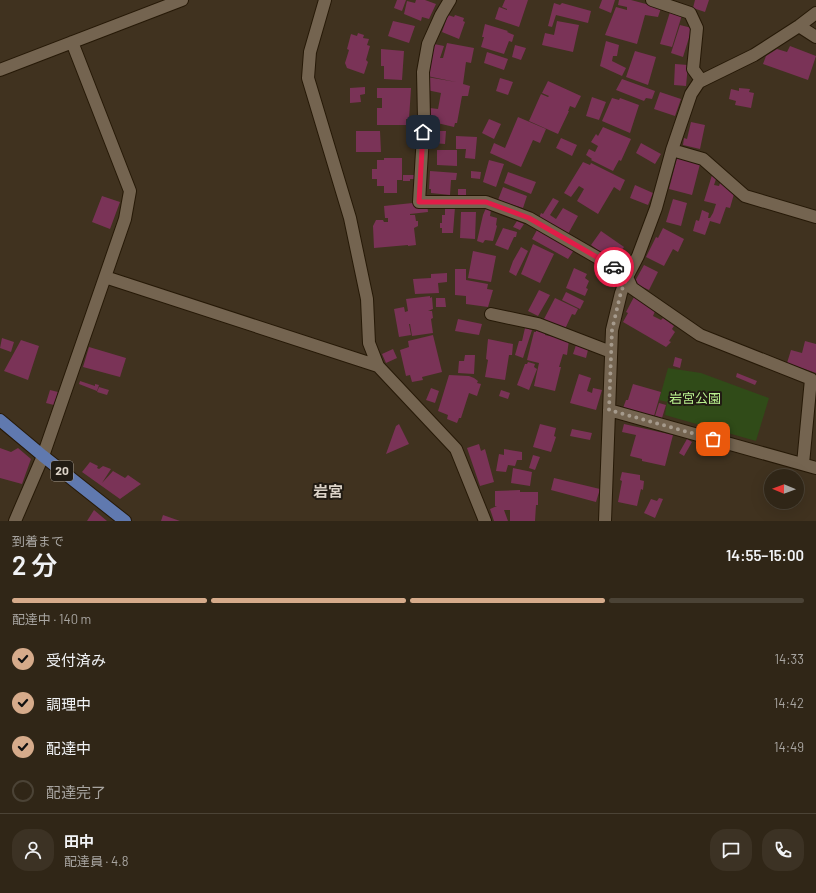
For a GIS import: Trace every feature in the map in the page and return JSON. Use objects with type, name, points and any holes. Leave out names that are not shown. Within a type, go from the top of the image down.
[{"type":"main road","name":"20","points":[[0,420],[42,456],[125,521]]},
{"type":"street","points":[[0,70],[182,0]]},
{"type":"street","points":[[325,0],[310,52],[308,78],[350,218],[367,299],[369,343],[378,366],[456,449],[485,521]]},
{"type":"street","points":[[450,0],[441,15],[428,44],[423,72],[424,118],[419,202],[486,202],[529,218],[612,266],[627,277],[632,288],[700,335],[811,379],[803,464]]},
{"type":"street","points":[[652,0],[690,13],[697,28],[693,70],[702,80]]},
{"type":"street","points":[[606,521],[612,330],[621,292],[638,256],[656,208],[672,150],[691,94],[702,80],[754,55],[799,26],[816,13]]},
{"type":"street","points":[[799,26],[816,37]]},
{"type":"street","points":[[15,521],[42,456],[105,277],[125,219],[130,191],[72,42]]},
{"type":"street","points":[[672,150],[703,159],[745,196],[816,217]]},
{"type":"street","points":[[105,277],[378,366]]},
{"type":"street","points":[[491,314],[538,324],[611,352]]},
{"type":"street","points":[[609,410],[816,468]]},
{"type":"green space","name":"岩宮公園","points":[[668,368],[701,373],[769,398],[756,441],[665,415],[667,402],[659,400]]},
{"type":"building","points":[[397,0],[406,0],[402,11],[394,8]]},
{"type":"building","points":[[416,0],[425,0],[436,4],[429,19],[422,17],[421,21],[404,14],[407,1],[415,3]]},
{"type":"building","points":[[505,0],[528,0],[519,27],[495,19],[499,7],[507,10],[502,7]]},
{"type":"building","points":[[602,0],[615,0],[611,13],[599,8]]},
{"type":"building","points":[[619,0],[631,0],[661,8],[658,17],[645,15],[637,44],[605,35],[616,7],[627,10],[627,7],[618,5]]},
{"type":"building","points":[[695,0],[709,0],[705,12],[693,8]]},
{"type":"building","points":[[554,3],[560,5],[562,3],[591,11],[588,23],[556,15],[552,27],[548,26]]},
{"type":"building","points":[[670,12],[682,15],[672,47],[660,44]]},
{"type":"building","points":[[448,15],[454,17],[455,15],[464,18],[463,21],[465,22],[459,39],[442,32]]},
{"type":"building","points":[[393,21],[415,26],[409,43],[388,36]]},
{"type":"building","points":[[557,21],[579,25],[573,52],[542,45],[545,33],[554,35]]},
{"type":"building","points":[[485,24],[508,31],[507,32],[514,35],[512,42],[509,41],[504,54],[481,47],[484,37],[482,37]]},
{"type":"building","points":[[680,25],[692,28],[683,57],[671,53]]},
{"type":"building","points":[[358,33],[364,35],[363,38],[369,39],[367,45],[370,46],[366,60],[368,62],[364,74],[347,68],[345,63],[349,50],[347,49],[351,34],[357,36]]},
{"type":"building","points":[[606,41],[619,45],[617,56],[613,56],[612,61],[626,68],[622,76],[600,66]]},
{"type":"building","points":[[447,43],[474,48],[471,63],[466,62],[463,84],[470,86],[468,96],[462,96],[457,123],[455,123],[454,127],[433,122],[434,120],[429,119],[430,108],[438,109],[441,93],[427,90],[427,77],[456,82],[427,76],[434,44],[444,46],[440,58],[443,58]]},
{"type":"building","points":[[515,45],[526,48],[521,60],[512,57]]},
{"type":"building","points":[[790,46],[816,56],[808,80],[763,64],[766,56],[777,49],[787,52]]},
{"type":"building","points":[[381,49],[404,51],[402,80],[384,79],[384,66],[381,66]]},
{"type":"building","points":[[635,51],[656,57],[648,85],[626,77]]},
{"type":"building","points":[[487,52],[508,59],[504,70],[484,63]]},
{"type":"building","points":[[675,64],[688,65],[686,86],[674,85]]},
{"type":"building","points":[[500,78],[513,82],[508,95],[496,91]]},
{"type":"building","points":[[622,79],[655,91],[652,99],[646,98],[644,101],[616,90]]},
{"type":"building","points":[[548,81],[581,96],[575,108],[570,106],[558,134],[529,121],[541,94],[548,97],[549,96],[542,93]]},
{"type":"building","points":[[365,87],[365,94],[360,95],[361,102],[350,103],[350,88]]},
{"type":"building","points":[[377,88],[411,88],[409,119],[406,119],[406,125],[377,125],[377,108],[382,108],[382,98],[377,98]]},
{"type":"building","points":[[739,88],[750,89],[749,92],[754,93],[751,108],[735,105],[736,101],[729,99],[731,89],[739,91]]},
{"type":"building","points":[[660,92],[681,99],[675,116],[654,109]]},
{"type":"building","points":[[592,97],[606,102],[599,120],[586,116]]},
{"type":"building","points":[[612,98],[619,100],[620,98],[639,105],[630,133],[602,121]]},
{"type":"building","points":[[518,117],[546,129],[540,143],[533,140],[521,167],[490,153],[494,143],[505,148]]},
{"type":"building","points":[[489,119],[501,124],[494,139],[482,133]]},
{"type":"building","points":[[691,122],[705,125],[700,149],[683,145],[684,138],[687,139]]},
{"type":"building","points":[[603,127],[631,139],[621,161],[619,160],[613,171],[591,160],[592,159],[586,155],[589,149],[595,152],[598,146],[591,142],[596,134],[598,136]]},
{"type":"building","points":[[356,131],[380,131],[381,152],[356,152]]},
{"type":"building","points":[[434,131],[446,131],[445,144],[433,143]]},
{"type":"building","points":[[456,136],[477,137],[475,159],[465,158],[466,149],[456,149]]},
{"type":"building","points":[[561,138],[577,145],[572,156],[556,148]]},
{"type":"building","points":[[641,143],[661,154],[655,164],[636,153]]},
{"type":"building","points":[[437,150],[457,150],[457,166],[437,165]]},
{"type":"building","points":[[384,158],[402,158],[402,180],[397,180],[397,193],[384,193],[384,186],[377,186],[377,179],[372,179],[372,169],[377,169],[377,160],[384,160]]},
{"type":"building","points":[[677,158],[700,164],[692,195],[669,189]]},
{"type":"building","points":[[489,160],[504,164],[496,187],[483,182]]},
{"type":"building","points":[[583,162],[590,165],[591,163],[625,180],[620,191],[614,187],[598,214],[577,201],[584,189],[579,186],[571,197],[564,193]]},
{"type":"building","points":[[430,171],[457,173],[456,180],[451,180],[450,195],[431,193],[431,189],[429,189]]},
{"type":"building","points":[[471,171],[481,172],[480,179],[471,178]]},
{"type":"building","points":[[508,172],[536,182],[531,194],[504,183]]},
{"type":"building","points":[[403,175],[416,175],[416,179],[403,181]]},
{"type":"building","points":[[712,175],[717,176],[714,185],[719,186],[720,183],[727,185],[734,194],[730,208],[726,207],[720,224],[710,221],[705,235],[693,231],[696,220],[699,221],[702,210],[709,213],[708,218],[710,218],[713,213],[716,204],[704,201]]},
{"type":"building","points":[[635,185],[653,193],[648,205],[630,198]]},
{"type":"building","points":[[503,187],[527,196],[523,208],[498,200]]},
{"type":"building","points":[[458,189],[466,189],[466,198],[458,198]]},
{"type":"building","points":[[102,196],[120,202],[110,229],[92,222]]},
{"type":"building","points":[[553,198],[559,201],[550,215],[556,219],[563,208],[578,216],[568,234],[539,218],[541,213],[543,214]]},
{"type":"building","points":[[673,199],[687,203],[681,226],[666,222]]},
{"type":"building","points":[[422,202],[427,204],[428,212],[410,214],[415,215],[416,221],[418,221],[418,226],[414,228],[416,245],[374,248],[373,226],[376,220],[388,222],[388,218],[385,218],[384,206]]},
{"type":"building","points":[[445,207],[455,207],[453,233],[442,233],[442,228],[440,228],[440,223],[442,223],[442,215],[445,215]]},
{"type":"building","points":[[486,208],[491,210],[490,216],[497,218],[497,226],[493,241],[485,240],[483,243],[477,241]]},
{"type":"building","points":[[461,212],[476,212],[475,239],[460,238]]},
{"type":"building","points":[[517,221],[524,224],[520,230],[513,227]]},
{"type":"building","points":[[503,228],[517,232],[516,237],[514,237],[508,250],[495,245]]},
{"type":"building","points":[[663,228],[684,239],[678,252],[673,249],[664,266],[646,257],[656,237],[658,238]]},
{"type":"building","points":[[537,230],[574,250],[568,259],[532,239]]},
{"type":"building","points":[[601,231],[624,247],[614,262],[591,245]]},
{"type":"building","points":[[533,244],[554,254],[540,283],[521,274]]},
{"type":"building","points":[[521,247],[528,251],[516,276],[509,272]]},
{"type":"building","points":[[473,251],[496,256],[491,282],[468,278]]},
{"type":"building","points":[[644,265],[658,272],[649,290],[634,283]]},
{"type":"building","points":[[574,268],[587,274],[585,278],[589,281],[585,296],[566,288]]},
{"type":"building","points":[[455,269],[466,269],[466,280],[488,284],[487,289],[493,290],[488,307],[466,304],[466,296],[455,295]]},
{"type":"building","points":[[447,273],[447,282],[438,283],[439,293],[415,294],[413,279],[431,278],[431,274]]},
{"type":"building","points":[[539,290],[550,295],[538,316],[528,311]]},
{"type":"building","points":[[566,292],[584,301],[580,309],[562,300]]},
{"type":"building","points":[[430,296],[430,298],[432,297],[433,309],[428,311],[432,311],[433,318],[431,319],[433,333],[412,336],[409,324],[411,335],[399,337],[394,309],[404,307],[405,312],[408,311],[406,299]]},
{"type":"building","points":[[634,297],[646,302],[656,309],[653,316],[661,320],[663,318],[674,326],[672,329],[675,332],[669,341],[671,342],[666,347],[623,322],[628,313],[626,312]]},
{"type":"building","points":[[436,298],[445,298],[446,307],[436,307]]},
{"type":"building","points":[[555,298],[578,309],[575,315],[572,314],[565,329],[544,319]]},
{"type":"building","points":[[458,319],[482,324],[479,335],[455,331]]},
{"type":"building","points":[[525,328],[532,330],[523,358],[515,355],[519,341],[522,341]]},
{"type":"building","points":[[536,329],[546,331],[545,335],[569,340],[567,355],[563,354],[559,367],[561,367],[555,391],[534,386],[539,363],[527,360]]},
{"type":"building","points":[[433,335],[442,372],[422,377],[423,380],[412,382],[410,375],[406,376],[400,350],[409,347],[408,341]]},
{"type":"building","points":[[2,338],[14,342],[11,352],[0,348]]},
{"type":"building","points":[[488,339],[513,344],[512,355],[509,355],[505,380],[485,377],[488,360],[486,359]]},
{"type":"building","points":[[21,340],[39,346],[28,380],[4,371]]},
{"type":"building","points":[[805,341],[816,344],[816,373],[787,363],[791,350],[802,353]]},
{"type":"building","points":[[576,345],[588,350],[586,358],[573,354]]},
{"type":"building","points":[[89,347],[126,358],[120,377],[83,367]]},
{"type":"building","points":[[393,349],[397,358],[386,363],[382,354]]},
{"type":"building","points":[[465,355],[475,355],[474,374],[458,373],[459,361],[464,361]]},
{"type":"building","points":[[675,357],[682,359],[680,368],[673,366]]},
{"type":"building","points":[[528,362],[535,364],[534,367],[537,369],[529,390],[517,385],[525,364]]},
{"type":"building","points":[[737,373],[757,381],[755,385],[736,377]]},
{"type":"building","points":[[579,374],[591,378],[587,391],[592,393],[593,388],[602,390],[596,410],[570,403]]},
{"type":"building","points":[[449,375],[469,376],[478,381],[477,383],[481,384],[477,396],[469,393],[461,418],[459,418],[457,423],[447,419],[448,415],[438,411]]},
{"type":"building","points":[[80,381],[95,386],[95,384],[99,385],[97,391],[79,384]]},
{"type":"building","points":[[633,384],[661,392],[654,416],[623,408],[626,400],[628,400]]},
{"type":"building","points":[[99,387],[109,390],[107,395],[97,392]]},
{"type":"building","points":[[431,388],[439,391],[435,403],[426,400]]},
{"type":"building","points":[[50,390],[58,392],[54,405],[46,403]]},
{"type":"building","points":[[501,390],[510,393],[508,399],[499,396]]},
{"type":"building","points":[[659,403],[666,405],[662,418],[655,416]]},
{"type":"building","points":[[399,424],[409,444],[386,454],[396,426]]},
{"type":"building","points":[[540,424],[556,428],[554,436],[556,437],[551,452],[533,447]]},
{"type":"building","points":[[624,424],[673,435],[665,466],[642,461],[642,459],[630,456],[636,435],[622,432]]},
{"type":"building","points":[[572,429],[592,433],[590,440],[570,436]]},
{"type":"building","points":[[687,439],[692,442],[684,456],[679,453]]},
{"type":"building","points":[[479,444],[481,451],[485,449],[494,482],[480,486],[467,448]]},
{"type":"building","points":[[0,448],[11,452],[18,448],[31,459],[22,484],[0,478]]},
{"type":"building","points":[[504,449],[522,452],[522,460],[517,460],[515,466],[508,465],[506,472],[496,471],[499,454],[504,455]]},
{"type":"building","points":[[533,455],[540,457],[535,470],[529,468]]},
{"type":"building","points":[[90,462],[98,466],[97,468],[99,469],[103,466],[111,469],[102,483],[113,471],[125,478],[128,475],[141,484],[120,499],[82,472]]},
{"type":"building","points":[[513,468],[532,472],[530,486],[511,483]]},
{"type":"building","points":[[622,472],[640,475],[640,480],[644,481],[643,490],[641,489],[637,506],[618,502]]},
{"type":"building","points":[[554,478],[600,489],[596,502],[551,490]]},
{"type":"building","points":[[520,490],[520,492],[538,492],[538,505],[536,505],[535,521],[510,521],[510,510],[504,510],[508,521],[494,521],[490,509],[497,506],[495,506],[495,491]]},
{"type":"building","points":[[659,498],[663,499],[655,518],[644,513],[651,499],[657,501]]},
{"type":"building","points":[[94,510],[107,521],[87,521]]},
{"type":"building","points":[[163,515],[180,521],[161,521]]},
{"type":"way so far","points":[[614,267],[627,277],[621,292],[612,330],[609,410],[713,439]]},
{"type":"district","name":"岩宮","points":[[328,492]]},
{"type":"route","points":[[423,132],[419,202],[486,202],[529,218],[614,267]]}]
